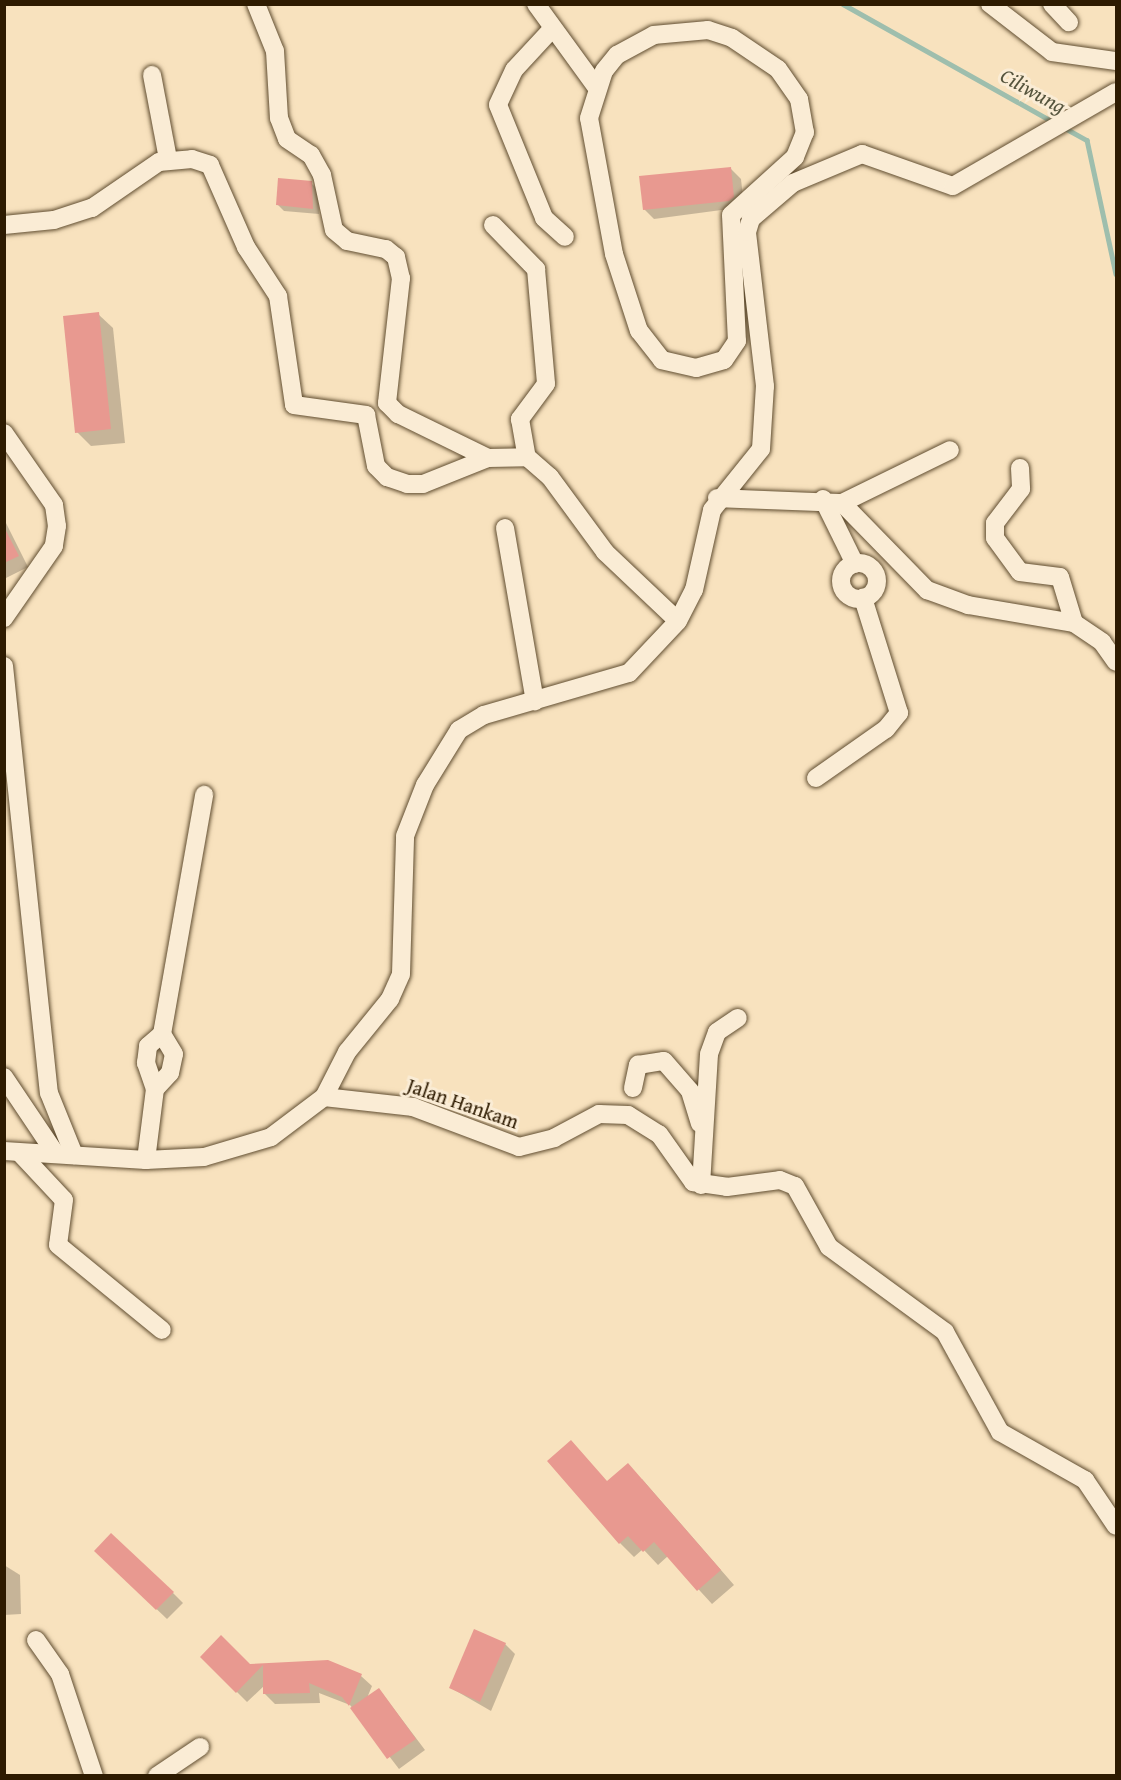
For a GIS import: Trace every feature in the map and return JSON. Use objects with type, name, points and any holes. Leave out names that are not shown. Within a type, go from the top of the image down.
[{"type":"street","points":[[256,4],[275,51],[279,118],[287,140],[311,155],[322,175],[334,230],[347,241],[386,249],[396,256],[401,278],[387,403],[398,414],[488,458]]},
{"type":"street","points":[[536,4],[551,30],[597,88]]},
{"type":"street","points":[[990,4],[1052,52],[1116,61]]},
{"type":"street","points":[[1052,4],[1069,22]]},
{"type":"street","points":[[551,30],[514,70],[498,105],[544,218],[565,237]]},
{"type":"street","points":[[708,30],[732,38],[771,62],[799,99],[805,132],[800,150],[731,215],[737,341],[724,360],[696,368],[662,360],[642,338],[601,194],[589,118],[597,88],[609,62],[632,45],[669,32],[708,30]]},
{"type":"street","points":[[152,75],[168,159]]},
{"type":"street","points":[[12,1152],[146,1160],[204,1157],[250,1146],[290,1125],[324,1097],[347,1052],[390,999],[400,974],[405,941],[402,854],[410,814],[459,730],[484,715],[629,673],[678,621],[694,590],[717,498],[746,472],[761,449],[762,339],[747,232],[762,207],[784,189],[862,154],[953,186],[1116,92]]},
{"type":"street","points":[[4,225],[54,220],[92,207],[144,169],[168,159],[203,162],[220,179],[246,247],[278,296],[294,405],[366,415],[376,466],[398,482],[423,484],[488,458],[527,457]]},
{"type":"street","points":[[493,225],[536,269],[546,384],[521,417],[527,457],[550,477],[605,552],[678,621]]},
{"type":"street","points":[[737,341],[762,339]]},
{"type":"street","points":[[4,433],[54,505],[57,526],[54,546],[4,618]]},
{"type":"street","points":[[842,503],[950,450]]},
{"type":"street","points":[[1020,468],[1022,489],[995,523],[995,538],[1020,572],[1060,578],[1074,623]]},
{"type":"street","points":[[717,498],[823,499],[842,503],[927,590],[968,605],[1074,623],[1102,642],[1116,662]]},
{"type":"street","points":[[816,778],[886,729],[899,713],[863,598],[850,597],[842,588],[845,570],[855,564],[823,499]]},
{"type":"street","points":[[504,528],[535,701]]},
{"type":"street","points":[[4,666],[49,1094],[74,1155]]},
{"type":"street","points":[[146,1160],[155,1089],[146,1063],[148,1047],[162,1034],[204,795]]},
{"type":"street","points":[[738,1018],[725,1024],[712,1043],[701,1185],[780,1180],[795,1186],[829,1247],[945,1332],[1000,1432],[1085,1480],[1116,1526]]},
{"type":"street","points":[[155,1089],[170,1073],[174,1054],[162,1034]]},
{"type":"street","points":[[633,1088],[642,1063],[659,1060],[672,1066],[690,1091],[704,1139]]},
{"type":"street","points":[[4,1077],[55,1153]]},
{"type":"street","name":"Jalan Hankam","points":[[324,1097],[413,1107],[519,1147],[554,1138],[600,1114],[623,1113],[659,1134],[682,1174],[701,1185]]},
{"type":"street","points":[[12,1152],[64,1200],[58,1245],[162,1330]]},
{"type":"street","points":[[36,1640],[60,1674],[94,1776]]},
{"type":"street","points":[[157,1776],[200,1747]]},
{"type":"building","points":[[731,167],[734,197],[729,201],[643,210],[639,176]]},
{"type":"building","points":[[278,178],[312,181],[313,209],[276,205]]},
{"type":"building","points":[[99,312],[111,429],[75,433],[63,316]]},
{"type":"building","points":[[4,527],[19,556],[4,563]]},
{"type":"building","points":[[571,1440],[607,1481],[628,1463],[721,1570],[697,1591],[654,1542],[643,1552],[628,1536],[619,1544],[547,1461]]},
{"type":"building","points":[[111,1533],[174,1592],[156,1610],[94,1551]]},
{"type":"building","points":[[474,1629],[506,1643],[480,1702],[449,1688]]},
{"type":"building","points":[[221,1635],[250,1664],[328,1660],[362,1674],[349,1706],[342,1697],[309,1683],[310,1693],[263,1694],[263,1665],[236,1693],[200,1657]]},
{"type":"building","points":[[379,1688],[416,1739],[387,1759],[350,1708]]},
{"type":"waterway","name":"Ciliwung","points":[[843,4],[1055,123]]},
{"type":"waterway","name":"Ciliwung","points":[[1065,128],[1087,140],[1116,274]]}]
